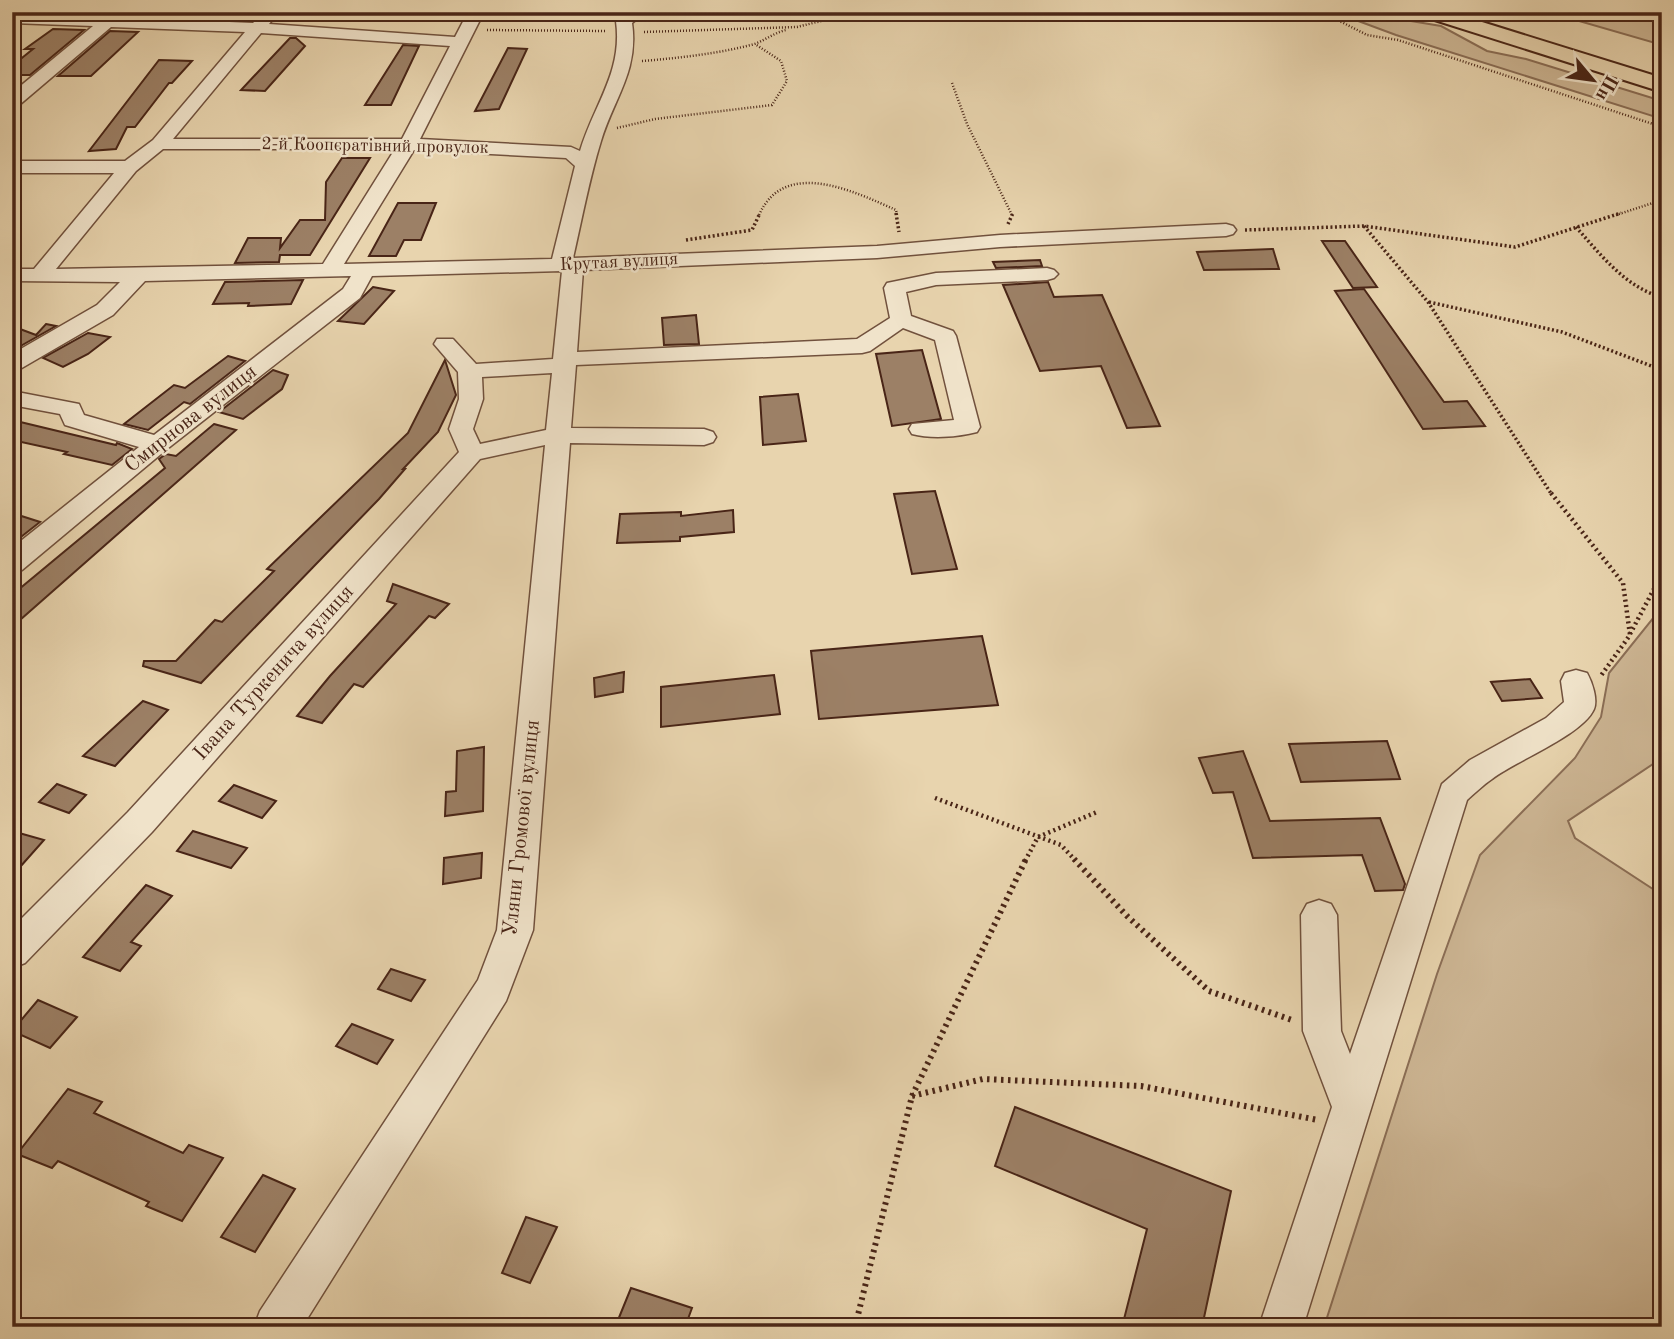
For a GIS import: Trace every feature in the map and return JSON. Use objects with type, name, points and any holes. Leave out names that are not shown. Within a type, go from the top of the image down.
[{"type":"main road","points":[[1429,12],[1662,85]]},
{"type":"main road","points":[[1463,12],[1662,73]]},
{"type":"street","points":[[39,276],[129,167],[159,144],[272,12]]},
{"type":"street","points":[[329,272],[408,144],[476,12]]},
{"type":"street","points":[[626,65],[628,32],[624,21],[637,12]]},
{"type":"street","points":[[12,18],[256,28],[459,43]]},
{"type":"street","points":[[12,102],[106,23]]},
{"type":"street","name":"Уляни Громової вулиця","points":[[276,1327],[493,989],[515,930],[564,362],[567,265],[585,165],[594,136],[626,65]]},
{"type":"street","name":"2-й Коопєратівний провулок","points":[[159,144],[408,144],[571,153],[585,165]]},
{"type":"street","points":[[12,167],[129,167]]},
{"type":"street","name":"Крутая вулиця","points":[[12,275],[138,276],[567,265],[877,252],[1000,241],[1226,230]]},
{"type":"street","points":[[877,252],[887,285],[895,288],[936,279],[1047,274]]},
{"type":"street","name":"Смирнова вулиця","points":[[12,563],[158,444],[352,293],[365,270]]},
{"type":"street","points":[[12,364],[105,310],[138,276]]},
{"type":"street","points":[[895,288],[901,320]]},
{"type":"street","points":[[470,371],[564,362],[862,346],[901,320]]},
{"type":"street","points":[[901,320],[945,336],[968,427],[921,429]]},
{"type":"street","points":[[445,344],[470,371],[471,399],[461,429],[472,453],[558,435],[704,438]]},
{"type":"street","points":[[12,398],[70,410],[74,420],[158,444]]},
{"type":"street","name":"Івана Туркенича вулиця","points":[[12,952],[140,822],[472,453]]},
{"type":"street","points":[[1281,1327],[1453,793],[1481,769],[1557,726],[1578,693]]},
{"type":"street","points":[[1319,915],[1322,1031],[1349,1117]]},
{"type":"path","points":[[826,12],[829,18]]},
{"type":"path","points":[[626,65],[684,58],[755,44],[772,33],[829,18],[839,12]]},
{"type":"path","points":[[1322,12],[1367,34],[1398,40],[1662,127]]},
{"type":"path","points":[[459,43],[490,28],[628,32],[797,27]]},
{"type":"path","points":[[594,136],[629,124],[745,112],[772,105],[787,81],[781,61],[755,44]]},
{"type":"path","points":[[952,83],[967,124],[1013,212],[1000,241]]},
{"type":"path","points":[[663,260],[687,239],[752,230],[756,216],[776,191],[788,183],[810,181],[847,188],[896,210],[900,231],[877,252]]},
{"type":"path","points":[[1226,230],[1364,226],[1515,247],[1662,200]]},
{"type":"path","points":[[1364,226],[1428,302],[1541,481],[1623,583],[1630,635]]},
{"type":"path","points":[[1577,228],[1607,260],[1651,296],[1662,299]]},
{"type":"path","points":[[1428,302],[1468,314],[1521,321],[1584,339],[1662,370]]},
{"type":"path","points":[[1578,693],[1630,635],[1662,574]]},
{"type":"path","points":[[935,798],[1061,845],[1127,916],[1209,991],[1322,1031]]},
{"type":"path","points":[[855,1327],[912,1096],[1000,909],[1038,837],[1097,812]]},
{"type":"path","points":[[912,1096],[983,1079],[1141,1086],[1349,1117]]},
{"type":"shaded area","points":[[1334,12],[1379,12],[1399,19],[1441,26],[1487,51],[1526,59],[1662,101],[1662,119],[1396,35]]},
{"type":"shaded area","points":[[1548,12],[1662,12],[1662,45]]},
{"type":"shaded area","points":[[1662,607],[1662,758],[1568,821],[1575,838],[1662,895],[1662,1327],[1324,1327],[1437,974],[1480,855],[1575,758],[1601,717],[1609,673]]},
{"type":"building","points":[[53,29],[84,30],[30,75],[12,75],[12,66],[33,49],[25,49]]},
{"type":"building","points":[[110,31],[138,32],[91,76],[58,76]]},
{"type":"building","points":[[290,38],[296,38],[305,46],[265,91],[241,90]]},
{"type":"building","points":[[403,45],[419,46],[391,105],[365,105]]},
{"type":"building","points":[[508,48],[527,49],[499,109],[475,111]]},
{"type":"building","points":[[159,60],[192,61],[169,83],[135,127],[127,127],[116,149],[89,151]]},
{"type":"building","points":[[342,158],[370,158],[310,255],[280,255],[279,262],[235,263],[248,238],[281,238],[280,248],[300,220],[325,220],[326,182]]},
{"type":"building","points":[[398,203],[436,203],[421,240],[404,240],[396,256],[369,256]]},
{"type":"building","points":[[1322,241],[1345,241],[1377,287],[1353,288]]},
{"type":"building","points":[[1273,249],[1279,269],[1204,270],[1197,252]]},
{"type":"building","points":[[1040,260],[1042,266],[996,268],[993,262]]},
{"type":"building","points":[[303,280],[291,304],[213,304],[225,282]]},
{"type":"building","points":[[1048,282],[1054,297],[1102,295],[1160,426],[1127,428],[1101,366],[1040,371],[1003,285]]},
{"type":"building","points":[[373,287],[394,291],[364,324],[338,321]]},
{"type":"building","points":[[1364,289],[1444,402],[1467,401],[1485,426],[1423,429],[1335,291]]},
{"type":"building","points":[[696,315],[699,344],[664,345],[662,318]]},
{"type":"building","points":[[46,324],[56,326],[17,348],[12,346],[12,326],[36,335]]},
{"type":"building","points":[[88,333],[110,337],[88,354],[63,367],[43,358]]},
{"type":"building","points":[[922,350],[941,419],[892,426],[876,354]]},
{"type":"building","points":[[228,356],[245,361],[190,404],[184,402],[148,430],[124,424],[174,385],[185,388]]},
{"type":"building","points":[[445,360],[456,395],[438,432],[379,499],[201,683],[143,666],[144,661],[176,661],[215,620],[222,622],[274,571],[267,569],[408,433]]},
{"type":"building","points":[[273,370],[288,375],[282,389],[243,419],[219,412]]},
{"type":"building","points":[[798,394],[806,441],[763,445],[760,397]]},
{"type":"building","points":[[12,420],[116,445],[117,443],[132,449],[112,465],[64,454],[67,452],[12,440]]},
{"type":"building","points":[[214,424],[236,430],[12,627],[12,595],[165,468],[159,459],[166,454],[176,456]]},
{"type":"building","points":[[935,491],[957,569],[912,574],[894,494]]},
{"type":"building","points":[[733,510],[734,532],[680,537],[680,541],[617,543],[620,514],[681,512],[681,516]]},
{"type":"building","points":[[12,513],[40,522],[12,544]]},
{"type":"building","points":[[393,584],[449,604],[435,618],[429,616],[363,687],[354,684],[322,723],[297,716],[396,604],[387,601]]},
{"type":"building","points":[[982,636],[998,705],[819,719],[811,651]]},
{"type":"building","points":[[624,672],[623,692],[595,697],[594,678]]},
{"type":"building","points":[[774,675],[780,714],[661,727],[661,687]]},
{"type":"building","points":[[1530,679],[1542,698],[1502,701],[1491,682]]},
{"type":"building","points":[[143,701],[168,710],[115,766],[83,756]]},
{"type":"building","points":[[1387,741],[1400,779],[1301,782],[1289,744]]},
{"type":"building","points":[[484,747],[483,811],[445,816],[446,792],[456,791],[457,751]]},
{"type":"building","points":[[1243,751],[1270,821],[1380,818],[1405,884],[1403,890],[1375,891],[1362,855],[1253,858],[1233,792],[1213,793],[1199,758]]},
{"type":"building","points":[[57,784],[86,795],[69,813],[39,802]]},
{"type":"building","points":[[234,785],[276,801],[262,818],[219,801]]},
{"type":"building","points":[[12,831],[44,840],[12,876]]},
{"type":"building","points":[[193,831],[247,848],[231,868],[177,851]]},
{"type":"building","points":[[482,853],[481,878],[443,884],[444,858]]},
{"type":"building","points":[[146,885],[172,896],[131,942],[141,946],[120,971],[83,957]]},
{"type":"building","points":[[391,969],[425,980],[411,1001],[378,989]]},
{"type":"building","points":[[38,1000],[77,1017],[50,1048],[12,1031]]},
{"type":"building","points":[[352,1024],[393,1040],[377,1064],[336,1046]]},
{"type":"building","points":[[68,1089],[102,1102],[94,1113],[183,1153],[189,1145],[223,1158],[182,1221],[146,1206],[149,1202],[58,1161],[52,1168],[17,1154]]},
{"type":"building","points":[[1015,1107],[1231,1191],[1202,1327],[1122,1327],[1147,1229],[995,1166]]},
{"type":"building","points":[[263,1175],[295,1189],[255,1252],[221,1237]]},
{"type":"building","points":[[526,1217],[557,1227],[530,1283],[502,1273]]},
{"type":"building","points":[[631,1288],[692,1308],[685,1327],[639,1327],[618,1320]]}]
